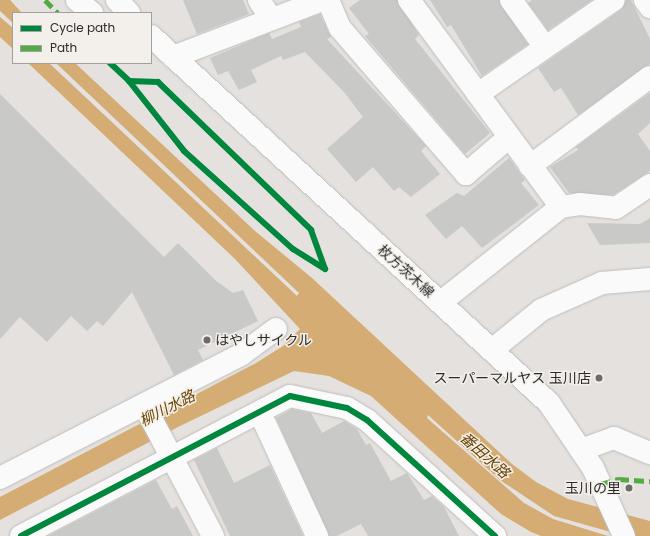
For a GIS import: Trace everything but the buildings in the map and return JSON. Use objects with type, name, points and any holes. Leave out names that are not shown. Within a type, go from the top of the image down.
[{"type":"street","points":[[77,0],[91,12]]},
{"type":"street","points":[[117,0],[128,12]]},
{"type":"street","points":[[159,47],[264,9],[322,0]]},
{"type":"street","points":[[328,0],[340,28],[466,174],[510,137]]},
{"type":"street","points":[[409,0],[561,207]]},
{"type":"street","points":[[511,0],[545,47]]},
{"type":"street","points":[[478,94],[614,0]]},
{"type":"street","points":[[645,0],[650,7]]},
{"type":"street","name":"枚方茨木線","points":[[159,47],[441,302],[549,404],[582,450],[605,493],[624,536]]},
{"type":"street","points":[[530,166],[650,76]]},
{"type":"street","points":[[441,302],[561,207],[580,204],[616,208],[650,185]]},
{"type":"street","points":[[492,350],[541,310],[602,283],[650,279]]},
{"type":"street","points":[[0,478],[147,411],[242,354],[276,329]]},
{"type":"street","points":[[21,536],[170,453],[260,413],[290,396],[347,408],[367,420],[496,536]]},
{"type":"street","points":[[147,411],[170,453],[206,534]]},
{"type":"street","points":[[260,413],[316,536]]},
{"type":"street","points":[[582,450],[614,438],[650,453]]},
{"type":"water","points":[[0,0],[10,0],[21,12],[12,12],[12,22],[0,11]]},
{"type":"water","points":[[0,17],[12,27],[12,48],[0,37]]},
{"type":"water","name":"番田水路","points":[[29,64],[50,64],[297,296],[299,293],[57,64],[76,64],[255,231],[312,278],[512,464],[536,482],[568,499],[650,521],[650,536],[625,536],[554,516],[500,480],[428,415],[427,418],[524,503],[553,519],[608,536],[541,536],[531,532],[501,514],[371,396],[329,376],[294,371],[180,426],[0,520],[0,497],[256,363],[283,346],[300,329],[235,259]]},
{"type":"marked path","points":[[45,0],[57,12]]},
{"type":"marked path","points":[[601,484],[619,479],[650,481]]},
{"type":"cycle path","points":[[111,64],[129,81],[158,82],[311,230],[325,269]]},
{"type":"cycle path","points":[[129,81],[184,151],[293,249],[325,269]]},
{"type":"cycle path","points":[[21,536],[290,396],[347,408],[367,420],[495,536]]},
{"type":"place","name":"はやしサイクル","points":[[207,340]]},
{"type":"place","name":"スーパーマルヤス 玉川店","points":[[599,378]]},
{"type":"place","name":"玉川の里","points":[[629,488]]},
{"type":"water label","name":"柳川水路","points":[[167,408]]}]
